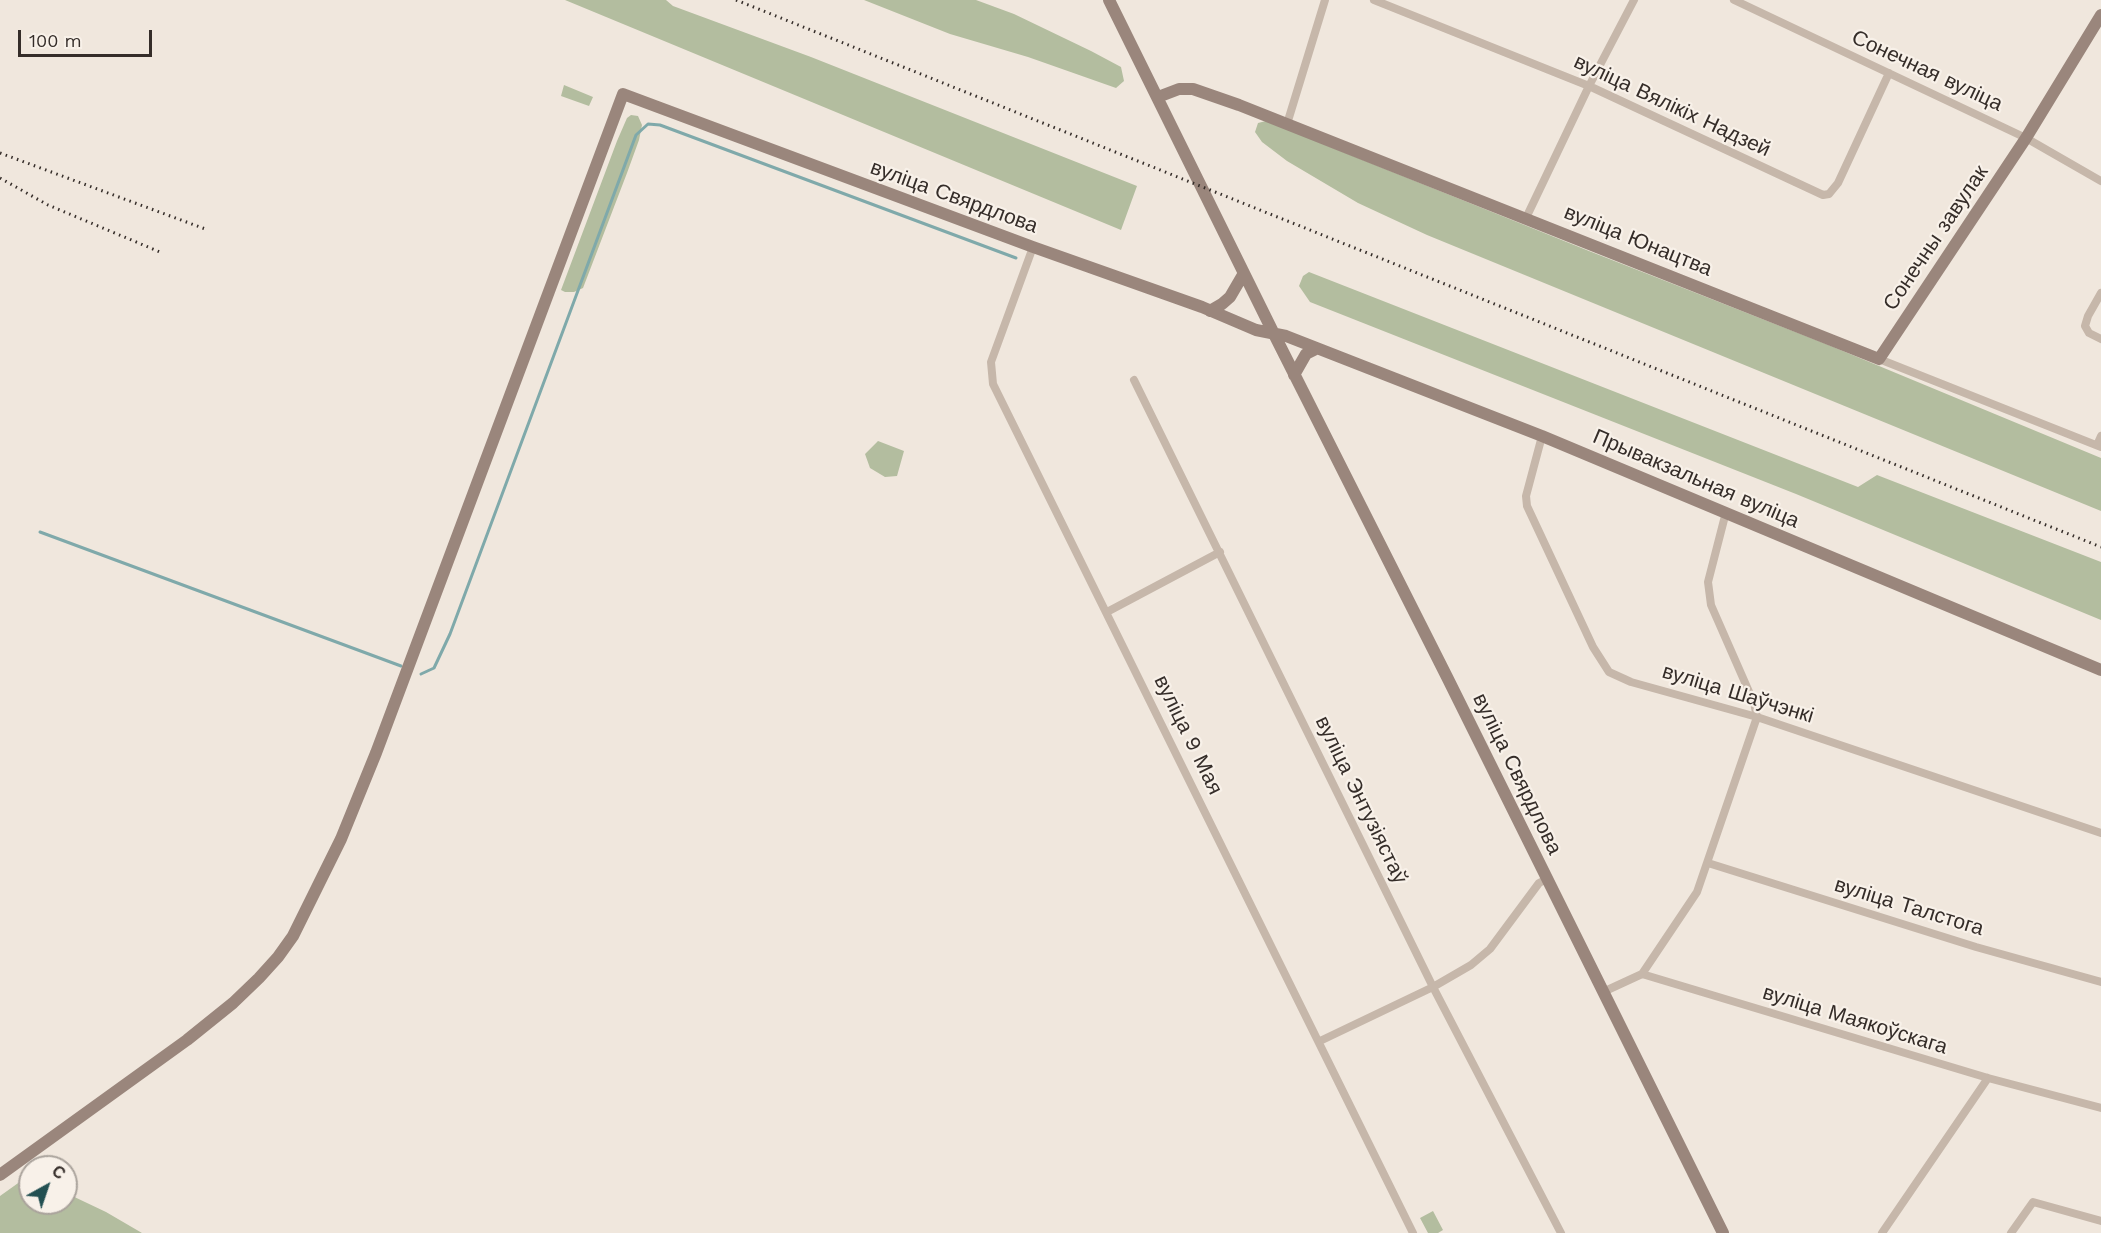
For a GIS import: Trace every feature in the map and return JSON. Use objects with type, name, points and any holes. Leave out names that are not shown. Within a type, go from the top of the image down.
[{"type":"street","name":"вуліца Свярдлова","points":[[1109,0],[1294,375],[1724,1233]]},
{"type":"street","points":[[1287,124],[1325,0]]},
{"type":"street","name":"вуліца Вялікіх Надзей","points":[[1374,0],[1589,86],[1823,195],[1829,194],[1838,183],[1889,73]]},
{"type":"street","points":[[1526,218],[1589,86],[1634,0]]},
{"type":"street","name":"Сонечная вуліца","points":[[1734,0],[2026,138],[2101,181]]},
{"type":"street","name":"Сонечны завулак","points":[[1879,359],[2026,138],[2101,15]]},
{"type":"street","name":"вуліца Юнацтва","points":[[1158,97],[1179,89],[1193,89],[1526,218],[2099,446]]},
{"type":"street","name":"вуліца Свярдлова","points":[[0,1175],[206,1025],[259,978],[293,936],[341,839],[376,753],[623,94],[1256,330],[1273,332]]},
{"type":"street","name":"вуліца 9 Мая","points":[[1033,247],[991,362],[993,384],[1413,1233]]},
{"type":"street","points":[[1210,311],[1230,297],[1244,273]]},
{"type":"street","points":[[2101,293],[2085,326],[2089,333],[2101,339]]},
{"type":"street","name":"Прывакзальная вуліца","points":[[1273,332],[1542,436],[2101,670]]},
{"type":"street","points":[[1294,375],[1306,354],[1317,349]]},
{"type":"street","name":"вуліца Энтузіястаў","points":[[1134,380],[1433,987],[1561,1233]]},
{"type":"street","name":"вуліца Шаўчэнкі","points":[[1542,436],[1526,496],[1527,506],[1593,647],[1609,672],[1631,682],[1758,717],[2101,833]]},
{"type":"street","points":[[2099,446],[2101,436]]},
{"type":"street","points":[[1603,992],[1642,974],[1697,892],[1758,717],[1711,605],[1708,582],[1726,512]]},
{"type":"street","points":[[1107,612],[1220,552]]},
{"type":"street","name":"вуліца Талстога","points":[[1708,863],[1976,947],[2101,982]]},
{"type":"street","points":[[1320,1041],[1433,987],[1471,965],[1490,949],[1539,883],[1547,879]]},
{"type":"street","name":"вуліца Маякоўскага","points":[[1642,974],[1988,1078],[2101,1108]]},
{"type":"street","points":[[1882,1233],[1988,1078]]},
{"type":"street","points":[[2011,1233],[2033,1202],[2101,1221]]},
{"type":"green space","points":[[565,0],[666,0],[673,6],[811,57],[1137,186],[1121,230]]},
{"type":"green space","points":[[864,0],[976,0],[1014,14],[1121,67],[1124,81],[1116,88],[1028,57],[950,34]]},
{"type":"green space","points":[[564,85],[593,97],[589,106],[561,96]]},
{"type":"green space","points":[[631,115],[638,116],[642,125],[627,173],[583,288],[574,292],[565,292],[561,290],[617,141],[627,118]]},
{"type":"green space","points":[[1266,121],[1826,344],[2101,458],[2101,511],[1427,235],[1358,203],[1287,161],[1262,142],[1255,132],[1258,123]]},
{"type":"green space","points":[[1309,272],[1858,487],[1877,475],[2101,562],[2101,620],[1796,494],[1310,302],[1299,286],[1303,276]]},
{"type":"green space","points":[[878,441],[904,451],[897,476],[885,477],[870,468],[865,454]]},
{"type":"green space","points":[[18,1183],[18,1215],[78,1215],[78,1199],[142,1233],[0,1233],[0,1196]]},
{"type":"green space","points":[[1433,1211],[1443,1230],[1438,1233],[1428,1233],[1420,1218]]},
{"type":"waterway","points":[[421,674],[434,668],[450,634],[636,135],[648,124],[660,125],[1016,258]]},
{"type":"waterway","points":[[40,532],[401,666]]},
{"type":"railway","points":[[736,0],[2101,547]]},
{"type":"railway","points":[[0,153],[208,230]]},
{"type":"railway","points":[[0,178],[48,205],[160,252]]}]
